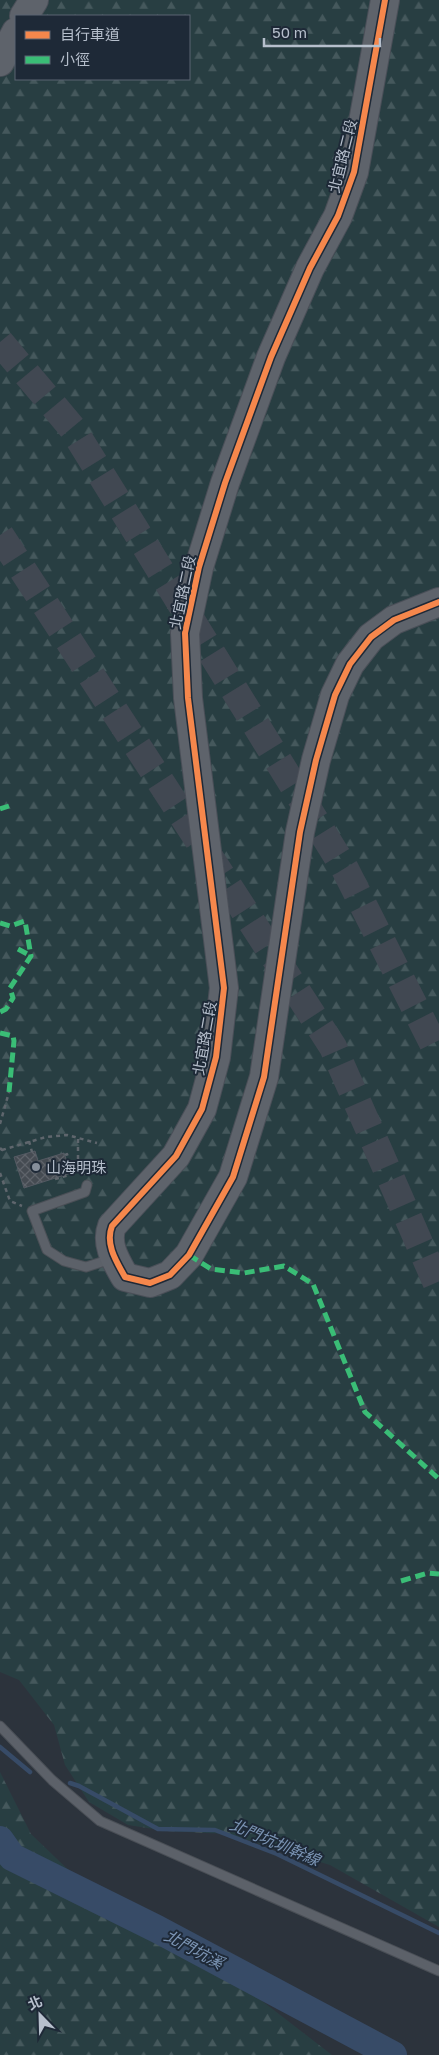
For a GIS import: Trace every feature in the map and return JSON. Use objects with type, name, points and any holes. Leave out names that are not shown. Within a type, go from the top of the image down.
[{"type":"main road","points":[[25,15],[34,0]]},
{"type":"main road","name":"北宜路二段","points":[[385,0],[354,172],[338,216],[310,268],[268,366],[225,482],[199,567],[185,633],[188,698],[224,988],[216,1057],[202,1109],[176,1156],[112,1226],[108,1236],[114,1258],[125,1277],[150,1283],[170,1275],[188,1255],[233,1177],[264,1077],[300,832],[316,760],[335,695],[350,664],[371,637],[394,620],[439,602]]},
{"type":"main road","points":[[0,62],[15,34]]},
{"type":"lane","points":[[90,1182],[85,1192],[32,1211],[48,1250],[64,1261],[86,1266],[114,1258]]},
{"type":"lane","points":[[0,1726],[52,1780],[100,1821],[438,1970]]},
{"type":"path","points":[[0,1124],[9,1092]]},
{"type":"path","points":[[0,1154],[1,1149],[46,1137],[67,1136],[97,1144]]},
{"type":"path","points":[[78,1138],[78,1170],[90,1182]]},
{"type":"path","points":[[29,1141],[32,1152]]},
{"type":"path","points":[[65,1155],[67,1154],[73,1174]]},
{"type":"path","points":[[55,1180],[73,1174],[78,1170]]},
{"type":"path","points":[[0,1173],[10,1201],[32,1211]]},
{"type":"green space","points":[[0,0],[439,0],[439,1927],[330,1865],[228,1834],[166,1831],[128,1825],[89,1802],[65,1765],[54,1725],[19,1680],[0,1672]]},
{"type":"green space","points":[[0,1772],[31,1834],[80,1881],[173,1932],[332,2055],[0,2055]]},
{"type":"building","name":"山海明珠","points":[[35,1151],[38,1161],[64,1153],[71,1173],[24,1188],[14,1157]]},
{"type":"waterway","name":"北門坑圳幹線","points":[[0,1747],[30,1772]]},
{"type":"waterway","name":"北門坑圳幹線","points":[[70,1783],[79,1786],[158,1829],[215,1830],[277,1854],[439,1933]]},
{"type":"waterway","name":"北門坑溪","points":[[0,1840],[12,1857],[157,1929],[393,2055]]},
{"type":"tunnel","points":[[0,342],[73,429],[345,869],[439,1055]]},
{"type":"tunnel","points":[[0,535],[333,1047],[439,1288]]},
{"type":"marked path","points":[[0,809],[9,806]]},
{"type":"marked path","points":[[0,923],[10,926],[25,921],[31,956],[10,988],[13,998],[6,1009],[0,1012]]},
{"type":"marked path","points":[[18,949],[31,956]]},
{"type":"marked path","points":[[0,1033],[13,1036],[14,1041],[9,1092]]},
{"type":"marked path","points":[[189,1255],[211,1269],[244,1273],[284,1266],[313,1284],[365,1412],[439,1479]]},
{"type":"marked path","points":[[401,1581],[428,1573],[439,1574]]},
{"type":"cycle path","points":[[385,0],[354,172],[338,216],[310,268],[271,357],[225,483],[199,567],[185,633],[188,698],[224,988],[216,1057],[202,1109],[176,1156],[112,1226],[110,1233],[111,1246],[115,1259],[125,1277],[150,1283],[170,1275],[189,1255],[233,1177],[264,1077],[300,832],[316,760],[335,695],[350,664],[371,637],[394,620],[439,602]]},
{"type":"place","name":"山海明珠","points":[[36,1167]]}]
